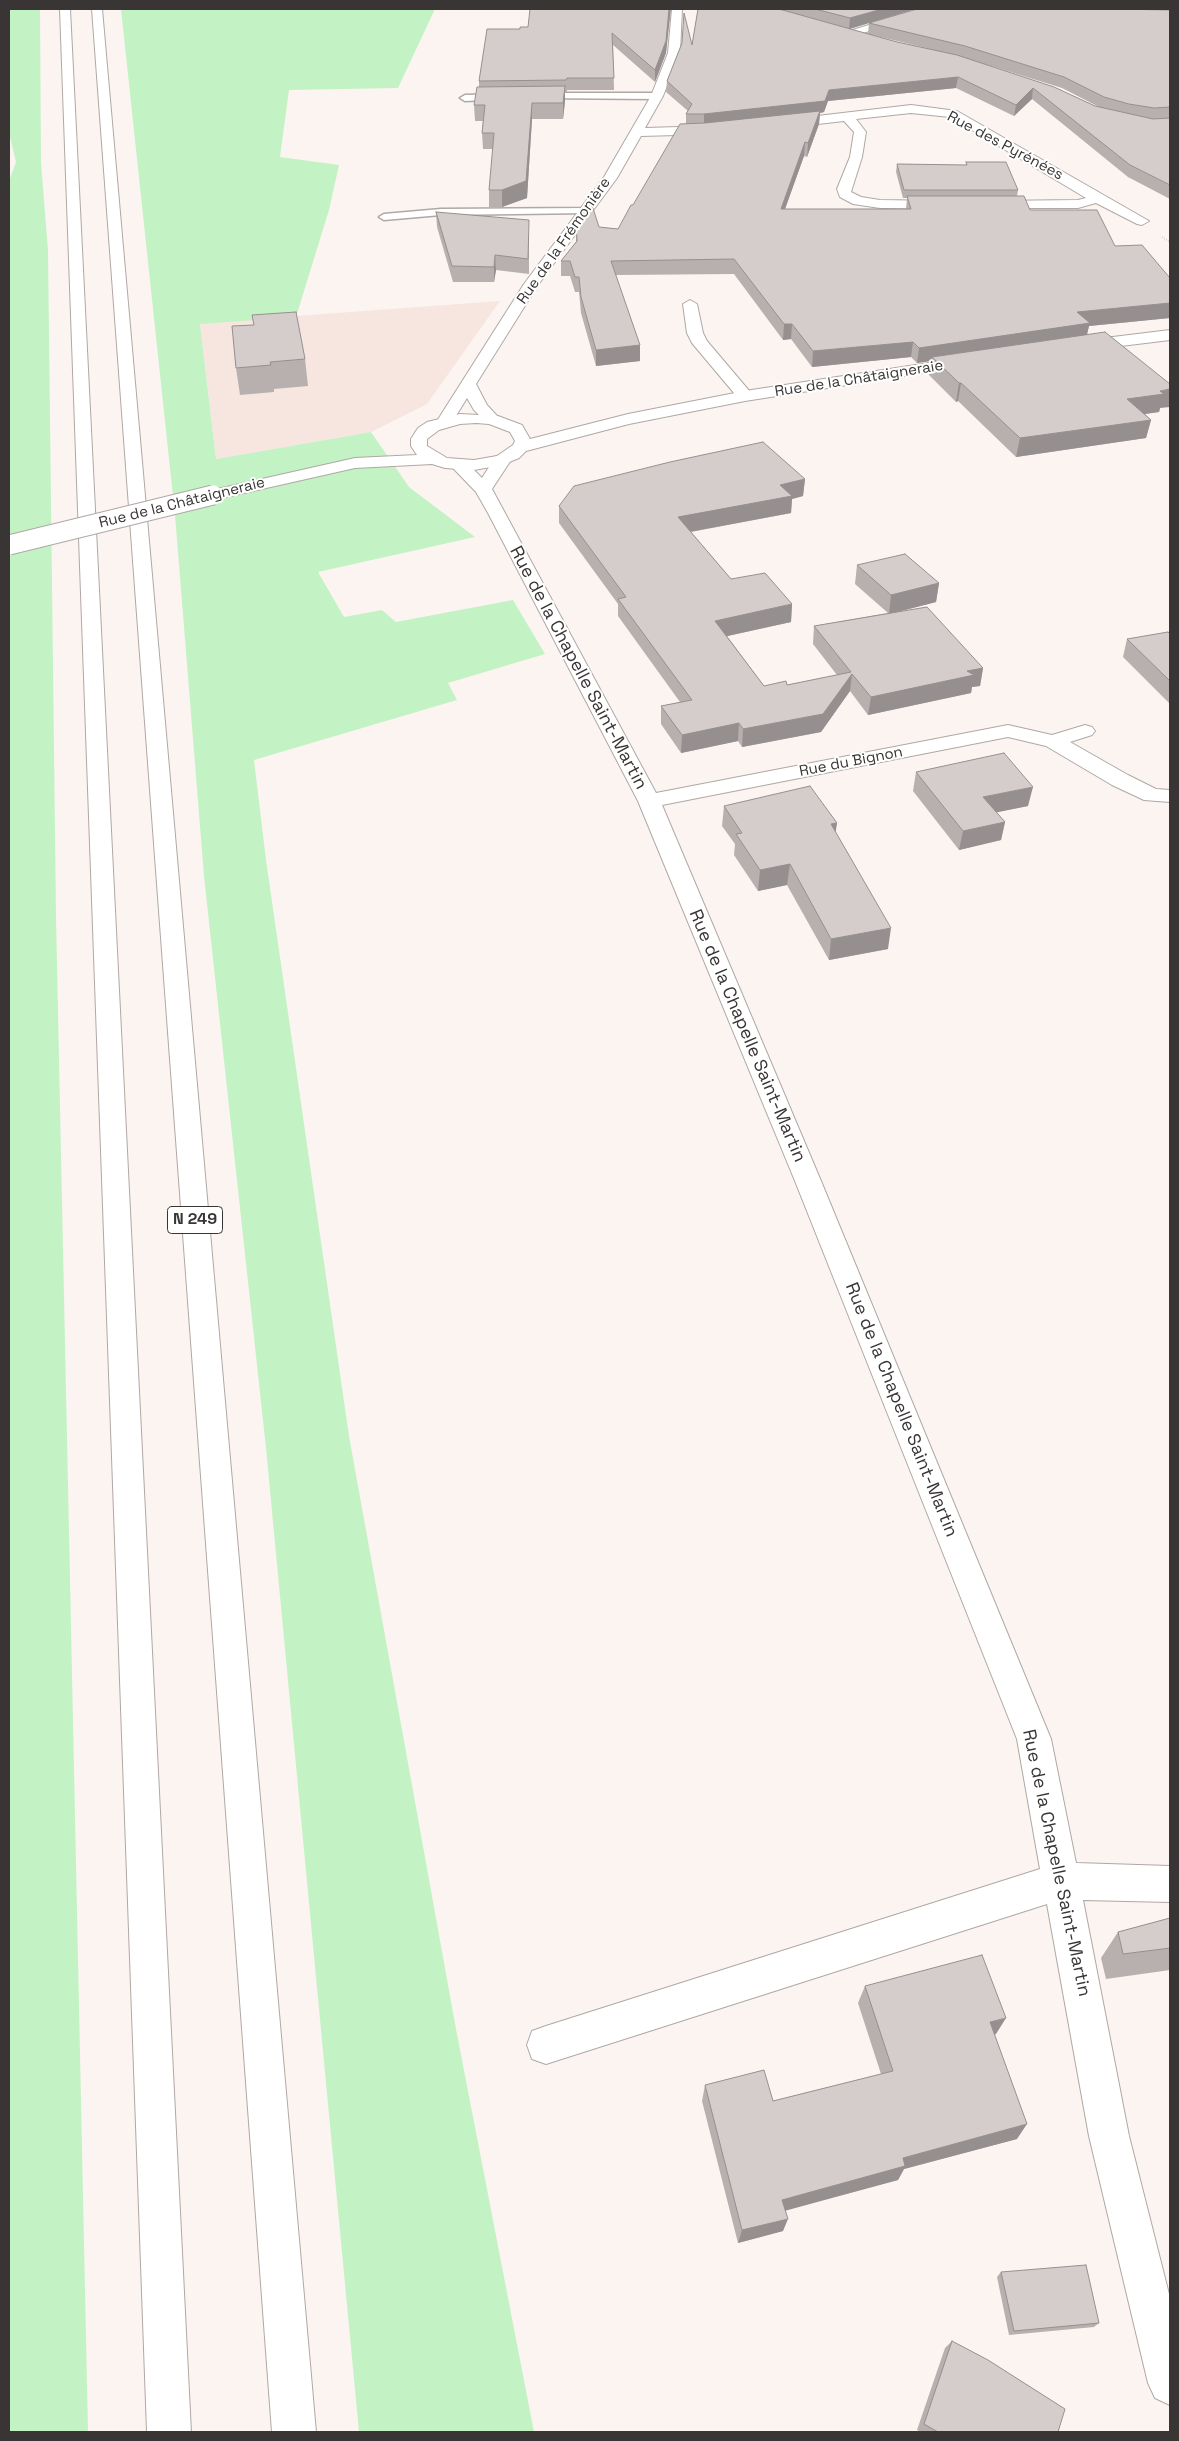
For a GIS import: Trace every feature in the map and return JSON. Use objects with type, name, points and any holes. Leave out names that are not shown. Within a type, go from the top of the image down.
[{"type":"main road","points":[[66,9],[169,2432]]},
{"type":"main road","name":"N 249","points":[[96,9],[294,2432]]},
{"type":"main road","name":"Rue de la Frémonière","points":[[445,422],[531,284],[610,178],[658,96],[674,53],[678,9]]},
{"type":"main road","points":[[873,41],[846,33],[932,9]]},
{"type":"main road","name":"Rue des Pyrénées","points":[[772,125],[911,109],[953,114],[1098,199],[1142,221]]},
{"type":"main road","points":[[847,117],[860,132],[856,157],[844,189],[845,194],[858,200],[880,204],[955,206]]},
{"type":"main road","points":[[636,132],[728,129]]},
{"type":"main road","name":"Rue des Pyrénées","points":[[974,205],[1078,204],[1098,199]]},
{"type":"main road","points":[[690,304],[695,333],[700,343],[745,396]]},
{"type":"main road","points":[[1068,347],[1170,335]]},
{"type":"main road","name":"Rue de la Châtaigneraie","points":[[9,545],[213,495],[355,464],[434,459],[459,465],[488,464],[502,460],[513,454],[520,447],[628,419],[745,396],[984,360]]},
{"type":"main road","points":[[469,384],[480,407],[492,419]]},
{"type":"main road","name":"Rue de la Châtaigneraie","points":[[355,464],[419,439],[428,429],[445,422],[476,418],[492,419],[516,429],[580,431]]},
{"type":"main road","points":[[516,429],[523,441],[520,447]]},
{"type":"main road","points":[[419,439],[419,446],[424,453],[434,459]]},
{"type":"main road","points":[[483,489],[502,460]]},
{"type":"main road","name":"Rue de la Chapelle Saint-Martin","points":[[459,465],[483,489],[648,801],[808,1181],[1034,1739],[1109,2136],[1170,2383]]},
{"type":"main road","name":"Rue du Bignon","points":[[648,801],[1008,731],[1053,741],[1120,780],[1152,795],[1170,796]]},
{"type":"main road","points":[[1053,741],[1084,731]]},
{"type":"main road","points":[[546,2045],[1061,1880],[1170,1884]]},
{"type":"lane","points":[[531,96],[658,96]]},
{"type":"lane","points":[[465,98],[512,97]]},
{"type":"lane","points":[[384,217],[441,212],[585,211]]},
{"type":"shaded area","points":[[500,301],[427,404],[371,432],[216,459],[200,323]]},
{"type":"green space","points":[[9,9],[40,9],[41,163],[48,250],[56,917],[88,2432],[9,2432],[9,181],[16,162],[9,133]]},
{"type":"green space","points":[[121,9],[435,9],[398,88],[289,90],[280,157],[339,165],[329,210],[296,317],[200,324],[216,459],[371,432],[409,487],[475,537],[318,572],[344,617],[382,610],[396,622],[513,600],[545,654],[448,683],[457,700],[254,760],[266,860],[349,1436],[456,2029],[534,2432],[359,2432],[266,1448],[204,876],[175,515]]},
{"type":"building","points":[[530,9],[669,9],[666,41],[655,70],[612,33],[614,78],[479,81],[487,29],[520,29],[520,27],[528,27]]},
{"type":"building","points":[[698,9],[779,9],[897,42],[957,55],[1054,87],[1095,106],[1153,119],[1170,118],[1170,185],[1130,165],[1033,88],[1016,105],[958,77],[829,90],[825,101],[704,114],[686,114],[692,104],[667,81],[682,43],[684,13],[692,45]]},
{"type":"building","points":[[815,9],[882,9],[850,18]]},
{"type":"building","points":[[917,9],[1170,10],[1170,107],[1154,108],[1129,104],[1104,97],[1064,77],[965,46],[869,23]]},
{"type":"building","points":[[565,86],[563,103],[532,103],[526,181],[502,190],[489,190],[494,133],[482,133],[485,105],[474,105],[477,87]]},
{"type":"building","points":[[820,111],[808,143],[805,142],[781,209],[911,209],[907,196],[1024,196],[1030,210],[1097,210],[1115,246],[1142,245],[1170,278],[1170,303],[1077,312],[1090,323],[919,348],[913,342],[813,351],[792,324],[784,324],[734,259],[611,261],[640,345],[596,350],[581,297],[579,277],[575,277],[570,261],[561,261],[577,241],[576,223],[591,202],[599,227],[618,229],[680,124]]},
{"type":"building","points":[[966,162],[1006,162],[1018,190],[904,190],[897,164],[967,165]]},
{"type":"building","points":[[436,212],[529,220],[528,259],[495,255],[494,267],[452,266]]},
{"type":"building","points":[[296,312],[305,359],[270,362],[271,365],[236,368],[232,326],[254,325],[252,315]]},
{"type":"building","points":[[1105,332],[1170,384],[1170,389],[1160,391],[1164,394],[1127,399],[1151,420],[1020,438],[932,357]]},
{"type":"building","points":[[763,442],[805,479],[780,485],[792,496],[678,517],[731,579],[765,573],[792,604],[715,621],[764,686],[786,681],[787,685],[851,672],[814,626],[927,607],[983,668],[967,671],[974,675],[871,697],[852,674],[823,714],[743,729],[739,723],[682,735],[661,706],[692,700],[618,599],[626,597],[559,506],[574,486],[670,462]]},
{"type":"building","points":[[905,554],[939,583],[891,595],[857,565]]},
{"type":"building","points":[[1168,632],[1170,634],[1170,681],[1127,639]]},
{"type":"building","points":[[1004,753],[1033,787],[983,797],[1005,822],[963,831],[916,772]]},
{"type":"building","points":[[810,786],[837,823],[831,824],[891,928],[831,939],[790,864],[760,870],[736,834],[742,833],[724,806]]},
{"type":"building","points":[[1170,1918],[1170,1948],[1123,1954],[1118,1932]]},
{"type":"building","points":[[982,1955],[1006,2018],[990,2022],[1027,2124],[903,2158],[905,2166],[782,2200],[788,2219],[742,2230],[705,2085],[764,2070],[773,2101],[893,2071],[865,1986]]},
{"type":"building","points":[[1086,2265],[1099,2323],[1014,2331],[1001,2272]]},
{"type":"building","points":[[952,2341],[988,2360],[1065,2409],[1058,2432],[938,2432],[924,2424]]}]
